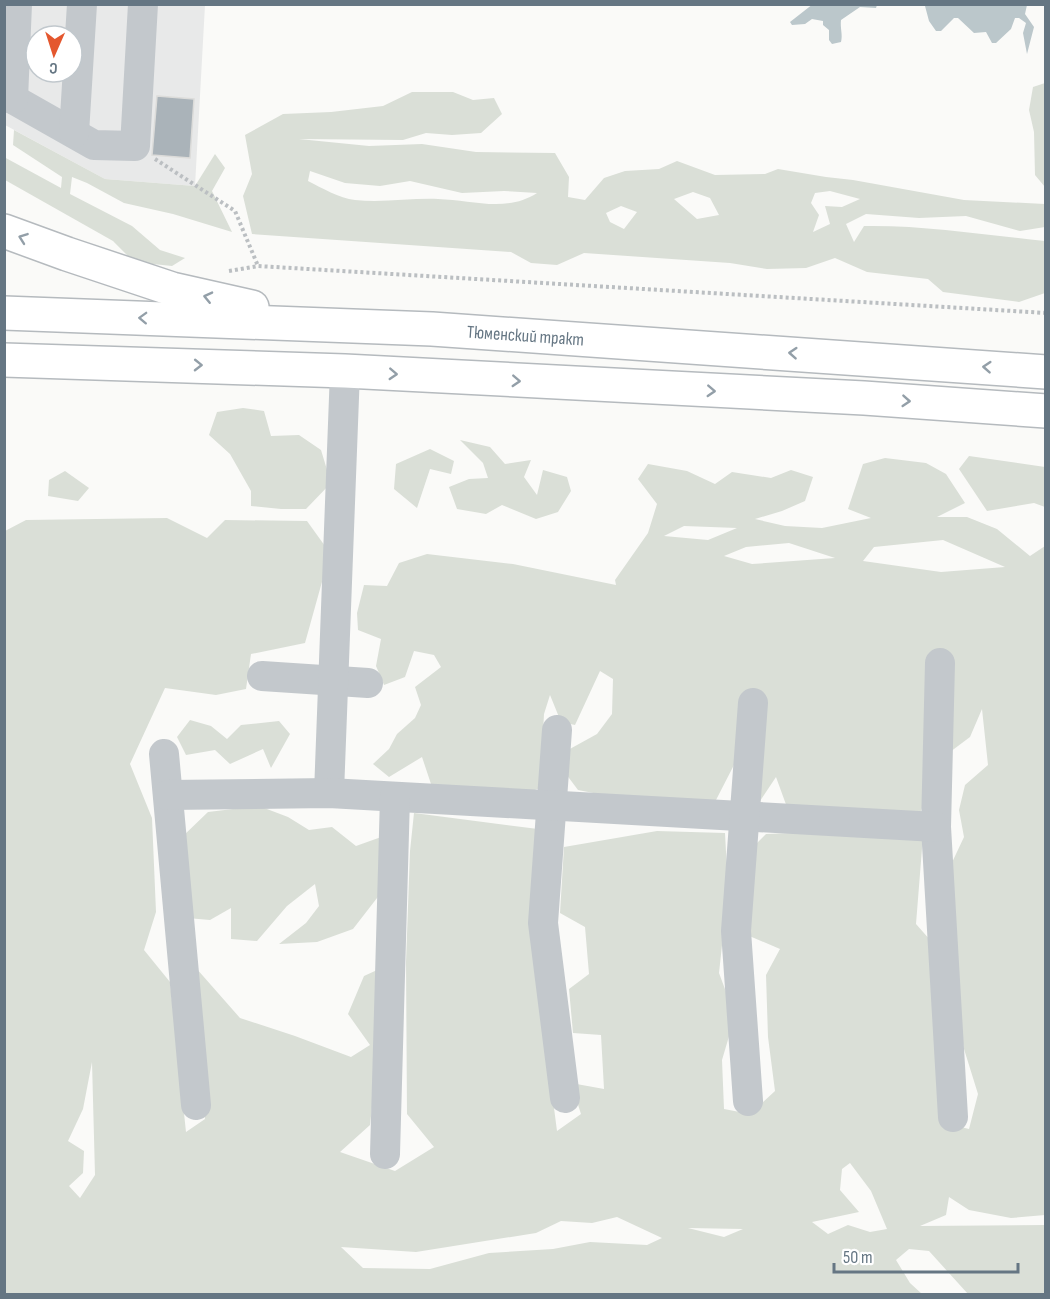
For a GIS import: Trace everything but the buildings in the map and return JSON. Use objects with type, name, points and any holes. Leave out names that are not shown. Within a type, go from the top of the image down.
[{"type":"main road","points":[[4,231],[172,289],[267,311],[432,329]]},
{"type":"main road","name":"Тюменский тракт","points":[[4,313],[432,329],[1046,372]]},
{"type":"main road","points":[[4,360],[345,371],[864,398],[1046,411]]},
{"type":"main road","points":[[4,368],[55,363]]},
{"type":"lane","points":[[17,4],[9,97],[94,145],[135,146],[143,4]]},
{"type":"lane","points":[[74,134],[82,4]]},
{"type":"lane","points":[[330,793],[345,371]]},
{"type":"lane","points":[[940,663],[936,827],[953,1117]]},
{"type":"lane","points":[[262,676],[368,683]]},
{"type":"lane","points":[[748,1101],[736,931],[753,703]]},
{"type":"lane","points":[[557,730],[543,923],[566,1098]]},
{"type":"lane","points":[[164,754],[196,1106]]},
{"type":"lane","points":[[168,795],[330,793],[936,827]]},
{"type":"lane","points":[[385,1154],[395,797]]},
{"type":"path","points":[[135,146],[235,211],[258,266]]},
{"type":"path","points":[[224,272],[258,266],[1046,313]]},
{"type":"shaded area","points":[[813,4],[877,5],[876,8],[860,7],[841,20],[841,42],[832,44],[829,40],[829,30],[823,25],[823,21],[812,19],[805,24],[792,25],[790,22]]},
{"type":"shaded area","points":[[5,5],[205,5],[195,186],[105,179],[5,125]]},
{"type":"shaded area","points":[[922,5],[1027,5],[1025,14],[1034,27],[1027,54],[1023,33],[1026,23],[1019,18],[1015,18],[1011,29],[996,43],[992,43],[986,32],[974,33],[958,18],[954,18],[941,31],[936,31],[929,21],[925,6]]},
{"type":"shaded area","points":[[1046,83],[1045,187],[1035,175],[1034,132],[1029,110],[1033,87]]},
{"type":"shaded area","points":[[412,92],[453,92],[473,100],[494,98],[502,114],[481,133],[452,135],[426,133],[403,140],[299,139],[369,146],[422,144],[476,152],[555,153],[569,177],[568,197],[585,200],[604,178],[625,171],[659,169],[677,161],[715,175],[765,174],[778,169],[964,200],[1045,204],[1045,227],[1020,231],[966,216],[919,218],[866,214],[846,224],[854,242],[864,226],[932,229],[1045,241],[1045,293],[1019,302],[943,292],[928,279],[867,272],[835,258],[806,268],[767,269],[730,263],[584,253],[557,265],[531,263],[511,252],[252,234],[243,196],[252,174],[245,135],[283,114],[331,112],[383,106]],"holes":[[[310,171],[345,183],[380,186],[410,181],[462,193],[504,191],[537,193],[513,203],[501,204],[438,199],[365,201],[343,197],[308,181]],[[830,191],[860,199],[842,207],[825,206],[830,224],[813,232],[819,215],[811,203],[815,193]],[[693,192],[710,198],[719,215],[697,219],[674,199]],[[621,206],[637,212],[624,229],[610,222],[606,213]]]},
{"type":"shaded area","points":[[14,130],[105,179],[195,186],[215,154],[225,168],[212,191],[232,232],[173,214],[124,203],[72,177],[70,194],[132,226],[160,250],[185,258],[172,266],[134,262],[113,241],[5,180],[4,157],[61,188],[62,177],[13,145]]},
{"type":"shaded area","points":[[243,408],[264,411],[271,436],[299,435],[321,450],[331,483],[306,509],[251,506],[251,491],[230,454],[209,435],[217,412]]},
{"type":"shaded area","points":[[460,440],[490,447],[505,464],[531,460],[524,477],[537,495],[543,470],[567,477],[571,491],[558,512],[536,519],[502,505],[486,514],[457,509],[449,487],[469,479],[488,478],[483,463]]},
{"type":"shaded area","points":[[430,449],[454,461],[451,474],[430,469],[417,508],[394,489],[396,464]]},
{"type":"shaded area","points":[[969,456],[1045,467],[1045,507],[1034,503],[987,511],[959,469]]},
{"type":"shaded area","points":[[885,458],[926,463],[946,474],[965,503],[937,517],[967,517],[997,529],[1030,556],[1045,546],[1045,1215],[1011,1218],[969,1210],[949,1197],[946,1215],[920,1226],[1045,1225],[1045,1294],[968,1294],[929,1251],[909,1249],[896,1260],[910,1283],[922,1294],[5,1294],[5,531],[26,520],[167,518],[207,538],[225,520],[307,521],[330,553],[305,643],[251,654],[246,689],[216,695],[165,688],[130,764],[152,818],[156,912],[144,950],[170,982],[186,1132],[205,1119],[192,1003],[196,968],[240,1018],[351,1057],[370,1045],[348,1014],[364,976],[388,965],[370,1125],[340,1152],[395,1171],[434,1147],[407,1114],[406,962],[410,851],[414,813],[538,829],[530,924],[557,1131],[581,1114],[571,1083],[604,1089],[601,1035],[573,1033],[569,989],[589,974],[585,927],[560,913],[564,847],[657,831],[725,833],[728,890],[719,973],[735,1016],[722,1060],[724,1109],[750,1114],[775,1091],[768,1037],[766,975],[780,949],[747,935],[754,846],[766,834],[818,832],[923,836],[916,924],[931,941],[941,1122],[969,1129],[978,1094],[964,1049],[956,1003],[948,871],[964,837],[959,810],[965,785],[988,765],[982,709],[970,737],[950,752],[925,800],[917,821],[788,810],[776,777],[758,804],[735,763],[716,800],[672,803],[624,799],[578,790],[563,770],[568,750],[597,734],[612,714],[613,679],[600,671],[575,725],[561,722],[550,695],[544,714],[540,788],[520,796],[433,790],[422,757],[389,777],[373,764],[389,749],[397,734],[415,718],[421,705],[415,687],[441,667],[434,655],[414,651],[405,677],[384,685],[376,666],[381,639],[358,630],[357,613],[364,585],[387,586],[399,563],[427,554],[513,564],[616,585],[615,580],[648,533],[657,504],[638,479],[648,464],[687,471],[715,484],[732,472],[771,478],[791,470],[813,477],[805,501],[755,519],[785,526],[822,528],[871,518],[848,509],[863,464]],"holes":[[[684,526],[737,528],[708,540],[664,536]],[[943,540],[1005,567],[941,572],[863,561],[874,547]],[[789,543],[835,558],[752,564],[724,556],[746,547]],[[92,1062],[95,1175],[80,1198],[69,1186],[83,1173],[84,1151],[68,1141],[83,1109]],[[850,1163],[871,1191],[887,1229],[870,1232],[848,1225],[828,1234],[812,1222],[859,1212],[840,1190],[842,1169]],[[617,1217],[662,1238],[647,1245],[590,1242],[553,1249],[489,1253],[430,1269],[363,1268],[341,1247],[416,1252],[536,1233],[561,1221],[592,1223]],[[688,1228],[743,1229],[724,1237]]]},
{"type":"shaded area","points":[[65,471],[89,488],[78,501],[48,496],[49,480]]},
{"type":"shaded area","points":[[190,720],[211,726],[227,739],[241,725],[279,721],[290,734],[271,768],[263,749],[230,764],[215,750],[186,755],[177,737]]},
{"type":"shaded area","points":[[259,806],[288,817],[309,830],[332,827],[356,846],[384,836],[384,889],[353,929],[317,942],[279,944],[306,923],[319,906],[315,884],[287,906],[257,941],[231,939],[231,908],[210,920],[187,918],[182,837],[208,812]]}]
